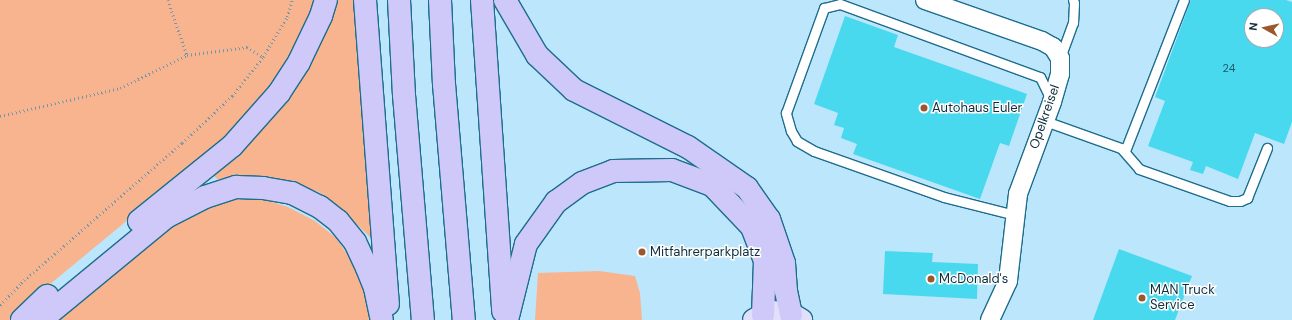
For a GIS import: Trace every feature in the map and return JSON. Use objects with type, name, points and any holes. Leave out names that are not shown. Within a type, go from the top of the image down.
[{"type":"highway","points":[[22,320],[36,305],[232,146],[279,93],[287,81],[302,56],[321,16],[326,0]]},
{"type":"highway","points":[[365,0],[390,320]]},
{"type":"highway","points":[[399,0],[404,95],[424,320]]},
{"type":"highway","points":[[440,0],[444,84],[464,320]]},
{"type":"highway","points":[[482,0],[504,320]]},
{"type":"highway","points":[[505,0],[537,55],[574,90],[688,147],[747,188],[769,219],[784,263],[786,291],[796,317]]},
{"type":"highway","points":[[508,320],[526,244],[556,202],[582,183],[613,171],[672,170],[712,185],[752,227],[765,261],[759,317]]},
{"type":"highway","points":[[41,320],[166,217],[205,197],[236,187],[263,188],[292,193],[320,207],[338,221],[355,242],[367,268],[375,288],[382,320]]},
{"type":"main road","points":[[759,317],[772,312],[796,317]]},
{"type":"street","points":[[925,0],[1042,40],[1053,47],[1060,58]]},
{"type":"street","name":"Opelkreisel","points":[[990,320],[1008,281],[1018,194],[1052,102],[1060,74],[1060,58]]},
{"type":"lane","points":[[1125,151],[1184,0]]},
{"type":"lane","points":[[1060,58],[1073,23],[1074,1]]},
{"type":"lane","points":[[1015,214],[944,197],[814,151],[797,141],[791,131],[786,113],[824,8],[840,4],[1040,77],[1052,102]]},
{"type":"lane","points":[[1045,121],[1125,151],[1139,169],[1230,201],[1240,202],[1247,198],[1267,148]]},
{"type":"path","points":[[168,0],[188,55]]},
{"type":"path","points":[[0,305],[21,283],[182,143],[226,101],[263,57],[286,16],[292,0]]},
{"type":"path","points":[[0,116],[120,88],[188,55],[247,47],[263,57]]},
{"type":"shaded area","points":[[0,0],[318,0],[314,14],[272,89],[226,139],[32,299],[14,320],[0,320]]},
{"type":"shaded area","points":[[336,0],[355,0],[371,238],[340,208],[319,192],[289,182],[266,177],[217,179],[213,175],[256,137],[301,78],[317,51]]},
{"type":"shaded area","points":[[228,199],[265,200],[288,207],[315,221],[335,237],[354,263],[368,303],[369,320],[49,320],[174,220]]},
{"type":"shaded area","points":[[599,271],[635,276],[640,293],[642,320],[535,320],[538,273]]},
{"type":"building","points":[[1191,0],[1286,0],[1292,2],[1292,122],[1284,144],[1255,133],[1238,179],[1206,166],[1203,174],[1190,170],[1193,162],[1148,146],[1165,101],[1155,97]]},
{"type":"building","name":"Autohaus Euler","points":[[845,16],[898,35],[894,47],[1027,94],[1009,146],[1000,143],[980,199],[853,154],[857,144],[841,138],[844,128],[834,125],[838,113],[814,104]]},
{"type":"building","name":"MAN Truck Service","points":[[1119,249],[1192,276],[1175,320],[1093,320]]},
{"type":"building","name":"McDonald's","points":[[885,251],[933,253],[932,262],[978,264],[977,299],[883,294]]},
{"type":"place","name":"Autohaus Euler","points":[[924,108]]},
{"type":"place","name":"Mitfahrerparkplatz","points":[[642,252]]},
{"type":"place","name":"McDonald's","points":[[931,279]]},
{"type":"place","name":"MAN Truck Service","points":[[1142,298]]}]
